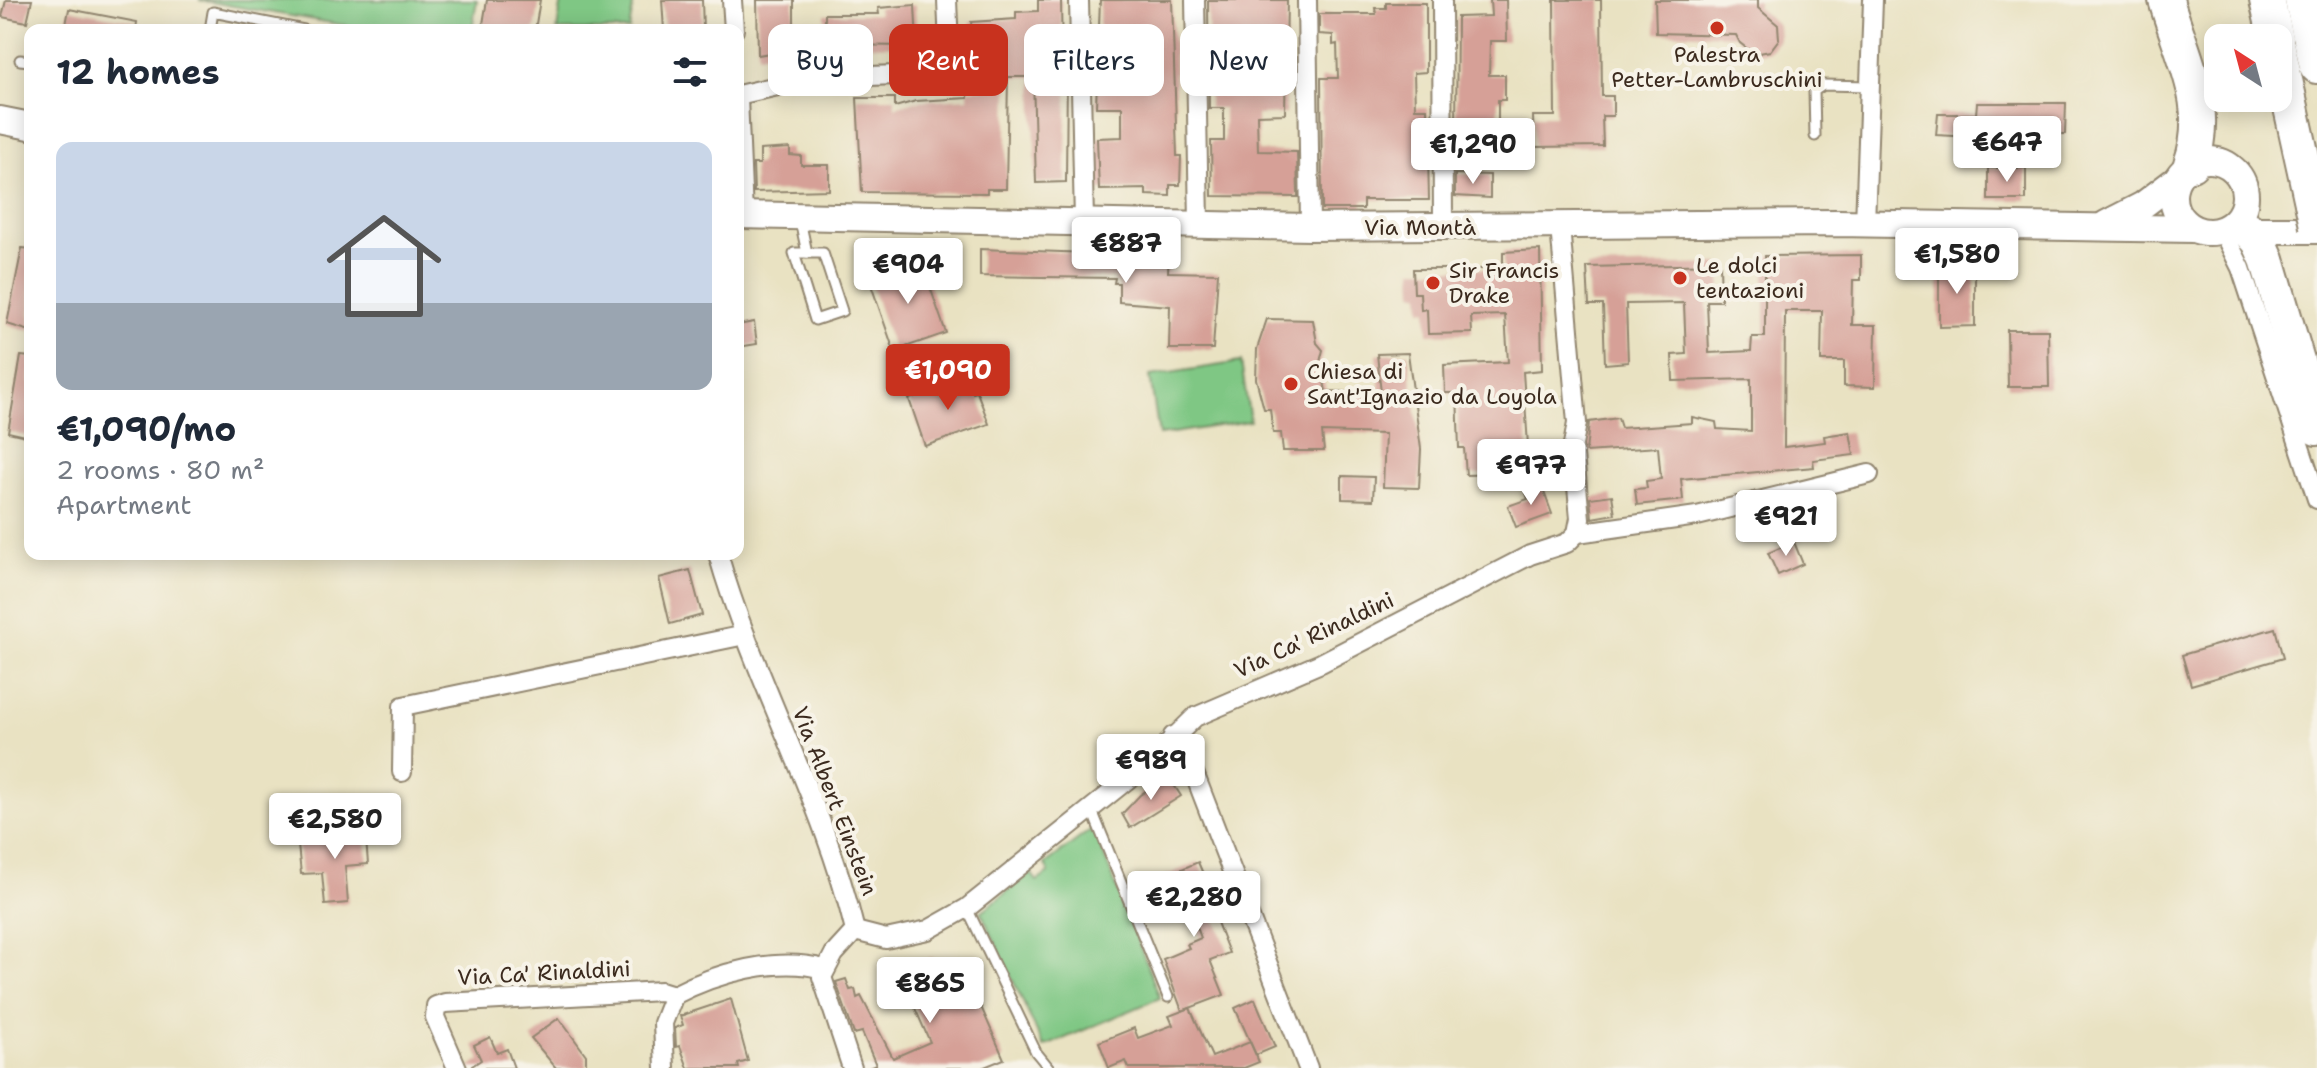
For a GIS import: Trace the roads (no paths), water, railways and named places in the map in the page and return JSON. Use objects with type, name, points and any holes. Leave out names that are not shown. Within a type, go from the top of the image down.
[{"type":"highway","points":[[2166,0],[2198,99],[2201,137],[2184,172]]},
{"type":"highway","points":[[2267,0],[2273,24]]},
{"type":"highway","points":[[2302,0],[2317,66]]},
{"type":"highway","points":[[2292,111],[2316,220]]},
{"type":"highway","points":[[2234,228],[2259,241],[2267,259],[2287,369],[2317,428]]},
{"type":"main road","points":[[0,120],[24,125]]},
{"type":"main road","points":[[2193,229],[2184,223],[2173,203],[2184,172],[2202,160],[2225,163],[2234,170],[2245,190],[2264,210],[2281,218],[2316,220]]},
{"type":"main road","name":"Via Montà","points":[[2103,226],[2143,205],[2184,172]]},
{"type":"main road","points":[[2234,228],[2243,209],[2245,190]]},
{"type":"main road","name":"Via Montà","points":[[744,215],[1310,227],[1865,224],[2193,229],[2316,220]]},
{"type":"street","points":[[732,0],[734,24]]},
{"type":"street","points":[[744,95],[813,78],[925,74],[949,47],[947,0]]},
{"type":"street","points":[[1079,0],[1084,221]]},
{"type":"street","points":[[1195,0],[1199,224]]},
{"type":"street","points":[[1307,0],[1310,227]]},
{"type":"street","points":[[1442,0],[1443,227]]},
{"type":"street","points":[[1865,224],[1873,0]]},
{"type":"street","points":[[1560,226],[1577,423],[1573,445],[1580,518],[1577,533]]},
{"type":"street","points":[[2287,369],[2317,499]]},
{"type":"street","name":"Via Ca' Rinaldini","points":[[855,931],[899,939],[928,930],[967,908],[1147,764],[1195,717],[1321,663],[1530,555],[1567,543],[1577,533],[1681,519],[1869,474]]},
{"type":"street","name":"Via Albert Einstein","points":[[720,560],[745,635],[835,859],[855,931],[824,969]]},
{"type":"street","points":[[402,772],[403,706],[745,635]]},
{"type":"street","points":[[1173,736],[1186,752],[1308,1068]]},
{"type":"street","name":"Via Ca' Rinaldini","points":[[457,1068],[435,1017],[436,1006],[445,1003],[661,991],[674,995],[699,982],[740,971],[803,965],[824,969]]},
{"type":"street","points":[[824,969],[823,987],[852,1068]]},
{"type":"street","points":[[665,1068],[663,1023],[674,995]]},
{"type":"lane","points":[[211,24],[213,12],[248,24]]},
{"type":"lane","points":[[1815,136],[1814,91],[1823,85],[1870,86]]},
{"type":"lane","points":[[800,217],[807,253]]},
{"type":"lane","points":[[794,253],[807,253],[823,253],[842,311],[815,320],[794,253]]},
{"type":"lane","points":[[1091,808],[1168,997]]},
{"type":"lane","points":[[967,908],[1036,1052],[1049,1068]]},
{"type":"place","name":"Palestra Petter-Lambruschini","points":[[1717,28]]},
{"type":"place","name":"Le dolci tentazioni","points":[[1680,278]]},
{"type":"place","name":"Sir Francis Drake","points":[[1433,283]]},
{"type":"place","name":"Chiesa di Sant'Ignazio da Loyola","points":[[1291,384]]}]
